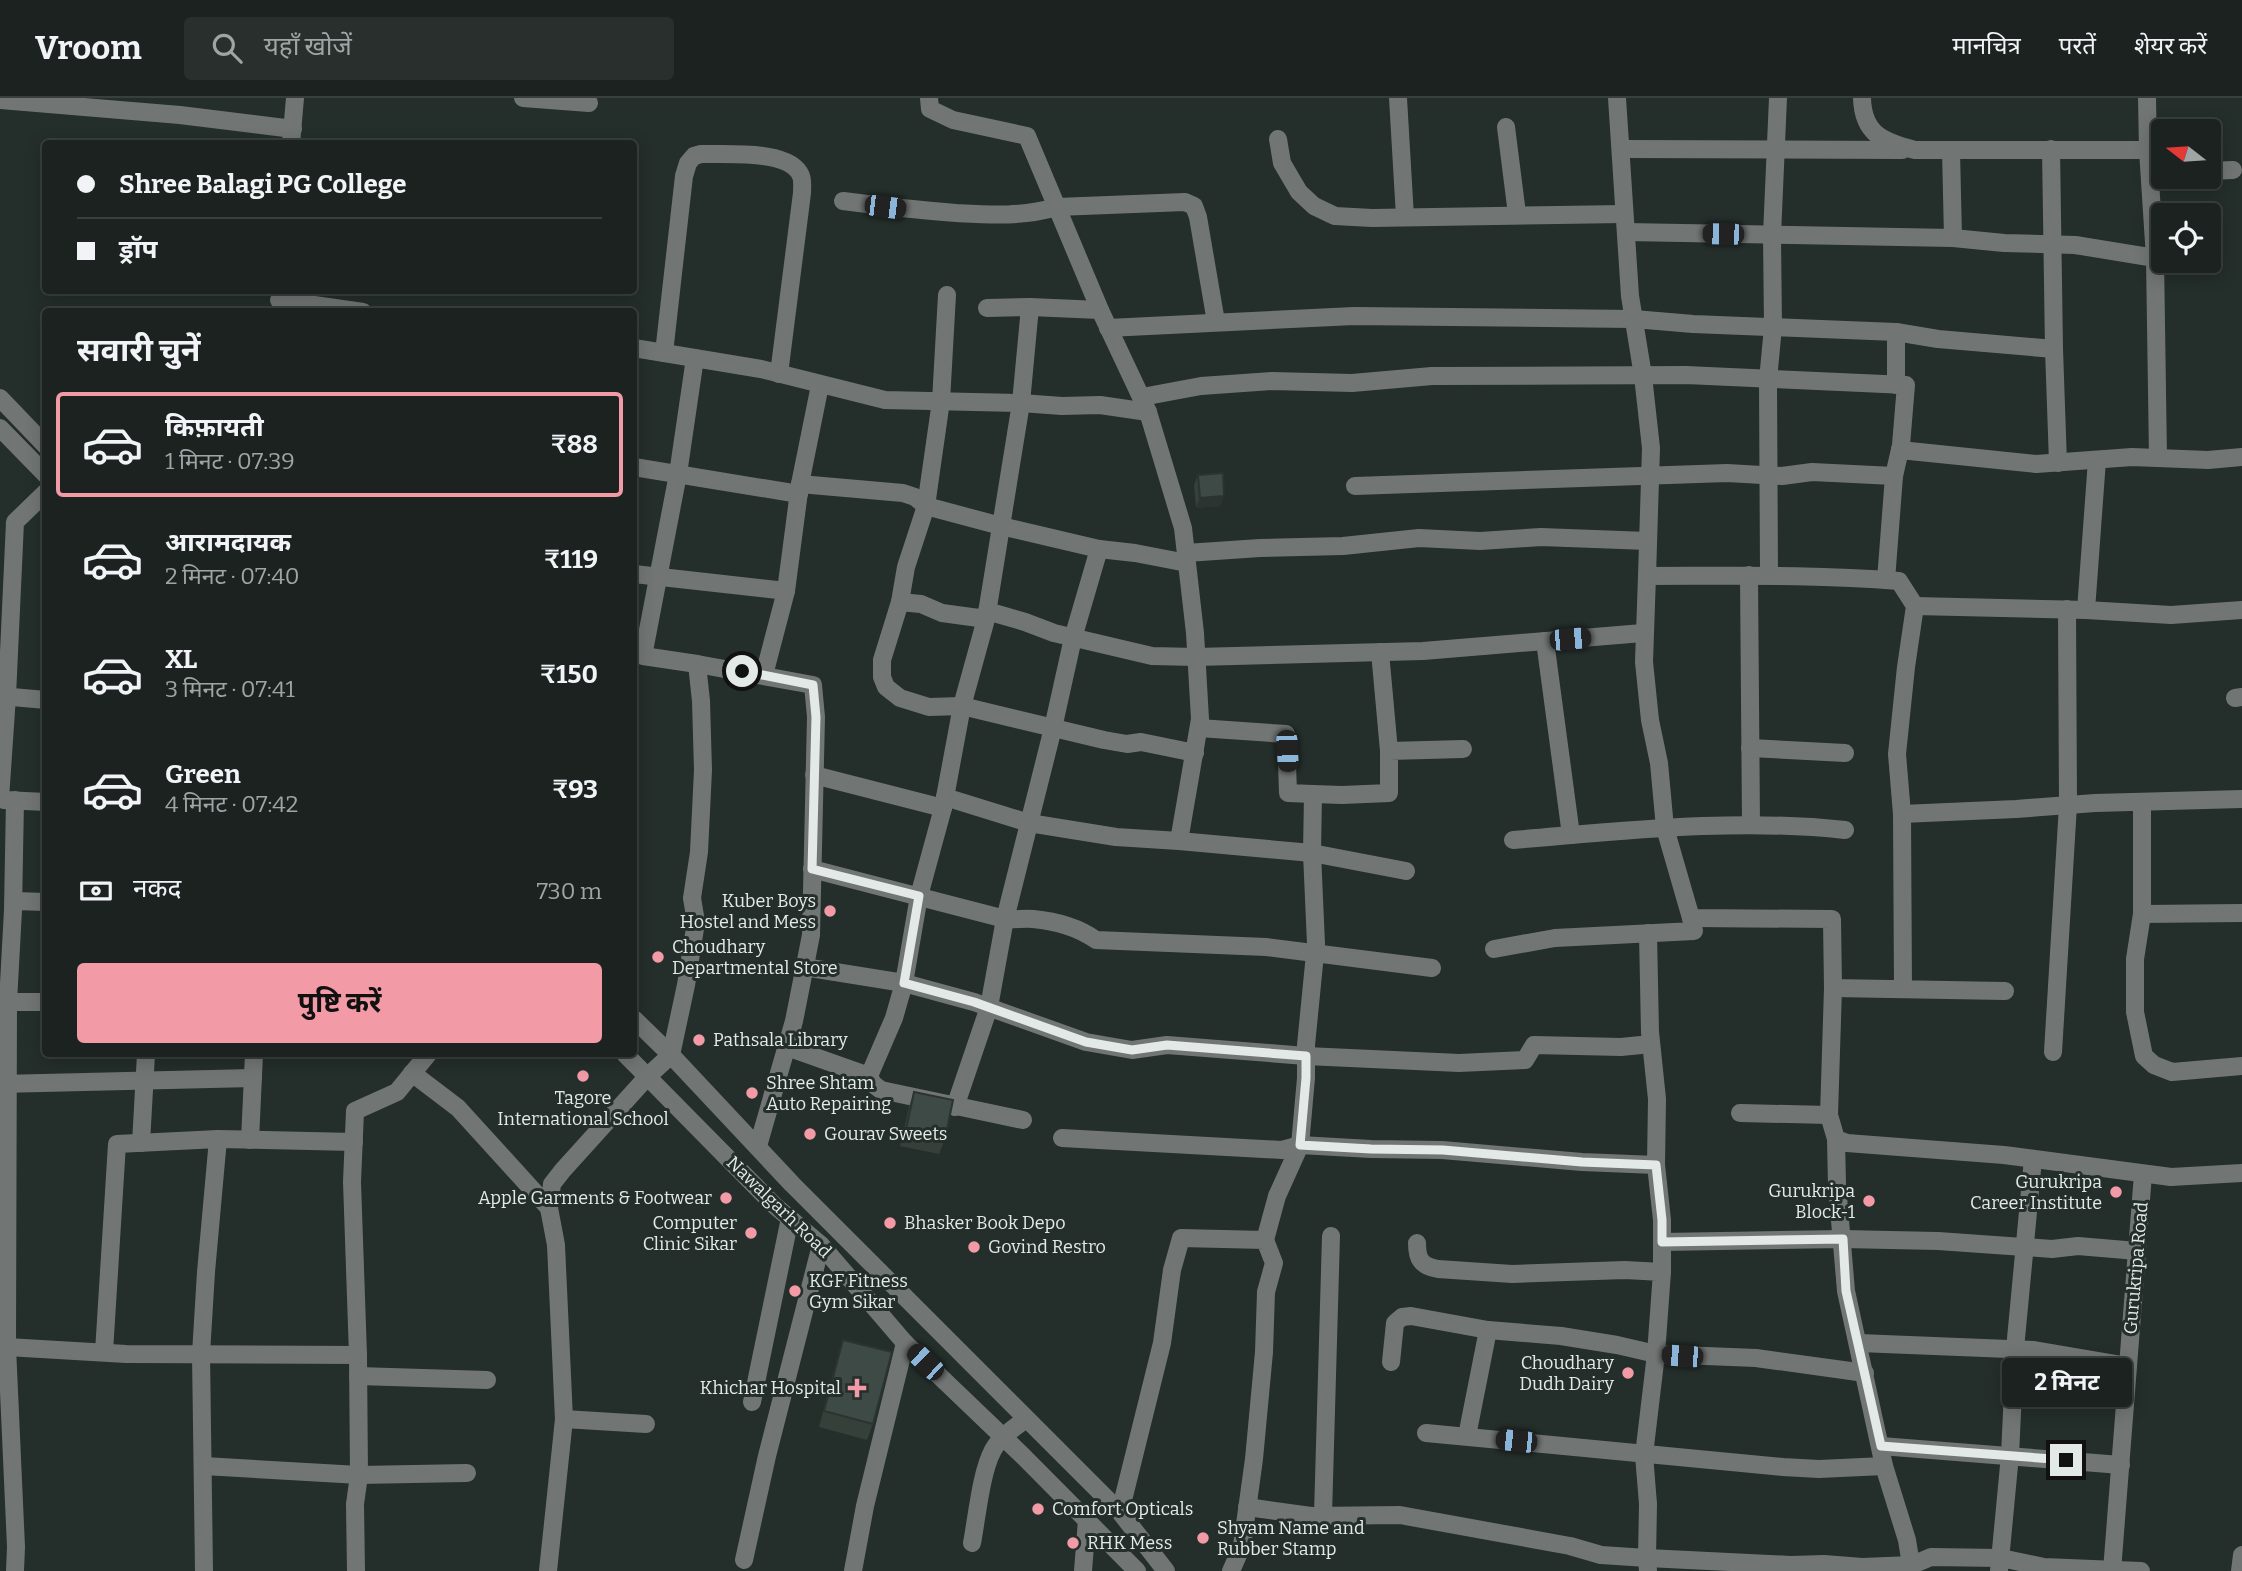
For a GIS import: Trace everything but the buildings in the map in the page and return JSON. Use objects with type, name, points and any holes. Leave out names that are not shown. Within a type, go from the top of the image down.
[{"type":"street","points":[[0,100],[180,115],[292,136],[295,98]]},
{"type":"street","points":[[523,98],[589,103]]},
{"type":"street","points":[[929,98],[930,109],[953,120],[1027,136],[1100,310],[1145,405],[1183,528],[1196,657],[1200,719],[1179,841]]},
{"type":"street","points":[[1398,98],[1405,217]]},
{"type":"street","points":[[1494,949],[1555,938],[1694,931],[1665,828],[1659,763],[1650,720],[1644,662],[1651,448],[1643,376],[1629,296],[1617,98]]},
{"type":"street","points":[[1769,575],[1768,380],[1773,327],[1772,235],[1778,98]]},
{"type":"street","points":[[1862,98],[1870,129],[1898,146],[1915,150]]},
{"type":"street","points":[[2147,98],[2148,150],[2151,158]]},
{"type":"street","points":[[1506,127],[1517,215]]},
{"type":"street","points":[[1278,139],[1282,163],[1299,192],[1314,206],[1335,216],[1517,215],[1772,235],[1953,238],[2075,245],[2151,256]]},
{"type":"street","points":[[1622,149],[2148,150]]},
{"type":"street","points":[[2051,149],[2058,463]]},
{"type":"street","points":[[1951,150],[1953,238]]},
{"type":"street","points":[[664,353],[684,176],[688,163],[694,156],[701,154],[773,157],[791,163],[802,176],[779,374]]},
{"type":"street","points":[[2221,170],[2233,170]]},
{"type":"street","points":[[843,201],[906,209],[1011,216],[1057,207],[1185,202],[1194,206],[1198,217],[1216,322]]},
{"type":"street","points":[[2158,458],[2159,273]]},
{"type":"street","points":[[947,295],[940,401],[926,506],[906,567],[900,602],[882,660],[882,677],[886,687],[900,698],[929,707],[962,706],[1104,740],[1127,744],[1141,742],[1195,752]]},
{"type":"street","points":[[279,301],[332,308]]},
{"type":"street","points":[[987,307],[1100,310]]},
{"type":"street","points":[[869,1076],[894,1017],[904,983],[919,896],[944,802],[962,706],[987,615],[1021,402],[1030,307]]},
{"type":"street","points":[[1108,328],[1354,316],[1633,319],[1896,332],[1938,339],[2054,349]]},
{"type":"street","points":[[1896,332],[1896,385]]},
{"type":"street","points":[[637,348],[761,369],[885,400],[1021,402],[1062,406],[1145,405],[1200,386],[1272,381],[1352,383],[1432,376],[1686,375],[1906,385],[1900,450],[1894,476],[1886,580]]},
{"type":"street","points":[[695,358],[678,474],[659,576],[638,662],[697,664],[813,685],[816,717],[811,935],[788,1047],[758,1146]]},
{"type":"street","points":[[764,675],[786,591],[800,489],[820,385]]},
{"type":"street","points":[[0,398],[42,442]]},
{"type":"street","points":[[0,428],[42,471]]},
{"type":"street","points":[[1900,450],[2036,464],[2132,457],[2208,460],[2242,457]]},
{"type":"street","points":[[2086,610],[2097,460]]},
{"type":"street","points":[[637,467],[800,489],[903,493],[915,497],[926,506],[1099,549],[1186,558],[1260,548],[1343,546],[1419,538],[1480,541],[1541,537],[1648,541]]},
{"type":"street","points":[[1355,486],[1727,473],[1782,476],[1812,472],[1894,476]]},
{"type":"street","points":[[15,1571],[8,1547],[5,1419],[7,1347],[4,1305],[4,1084],[8,1002],[5,981],[6,925],[13,901],[5,800],[7,522],[42,495]]},
{"type":"street","points":[[956,1107],[989,1007],[1005,919],[1054,728],[1073,638],[1099,549]]},
{"type":"street","points":[[637,574],[786,591]]},
{"type":"street","points":[[1749,575],[1751,824]]},
{"type":"street","points":[[1647,576],[1769,575],[1899,581],[1915,606],[1898,754],[1902,814],[1903,989]]},
{"type":"street","points":[[900,602],[921,604],[942,613],[987,615],[1152,656],[1423,651],[1643,633]]},
{"type":"street","points":[[1915,606],[2067,609],[2171,615],[2242,610]]},
{"type":"street","points":[[2053,1052],[2068,805],[2067,609]]},
{"type":"street","points":[[1545,641],[1571,835]]},
{"type":"street","points":[[1199,728],[1286,734],[1289,793],[1389,793],[1380,652]]},
{"type":"street","points":[[548,1571],[564,1419],[556,1245],[549,1208],[552,1184],[648,1076],[671,1055],[696,922],[692,898],[699,852],[703,770],[697,664]]},
{"type":"street","points":[[4,696],[42,699]]},
{"type":"street","points":[[1750,748],[1845,753]]},
{"type":"street","points":[[1388,751],[1463,749]]},
{"type":"street","points":[[814,775],[1029,823],[1116,837],[1312,853],[1406,871]]},
{"type":"street","points":[[1231,1571],[1242,1546],[1264,1352],[1266,1292],[1273,1263],[1265,1240],[1277,1196],[1300,1145],[1315,953],[1313,794]]},
{"type":"street","points":[[1902,814],[2242,799]]},
{"type":"street","points":[[5,800],[42,802]]},
{"type":"street","points":[[2142,802],[2142,914],[2134,959],[2135,1012],[2144,1056],[2154,1065],[2172,1072],[2242,1066]]},
{"type":"street","points":[[1513,840],[1691,825],[1751,824],[1845,830]]},
{"type":"street","points":[[812,869],[1005,919],[1032,919],[1082,930],[1096,940],[1266,947],[1432,968]]},
{"type":"street","points":[[13,901],[42,902]]},
{"type":"street","points":[[2142,914],[2242,913]]},
{"type":"street","points":[[1691,918],[1832,919],[1829,1115],[1836,1139],[1846,1291],[1884,1465],[1907,1540],[1912,1568]]},
{"type":"street","points":[[1648,933],[1651,1044],[1657,1099],[1656,1165],[1662,1220],[1662,1272],[1656,1354],[1644,1455],[1648,1504],[1648,1565]]},
{"type":"street","points":[[804,967],[904,983],[989,1007],[1086,1042],[1132,1050],[1167,1045],[1306,1056],[1459,1063],[1525,1060],[1534,1045],[1621,1047],[1651,1044]]},
{"type":"street","points":[[1833,988],[2005,991]]},
{"type":"street","points":[[8,1002],[42,1002]]},
{"type":"street","points":[[637,1022],[792,1184],[1119,1512],[1166,1571]]},
{"type":"street","points":[[788,1047],[869,1076],[873,1084],[881,1090],[1023,1121]]},
{"type":"street","points":[[141,1143],[146,1057]]},
{"type":"street","points":[[250,1140],[254,1057]]},
{"type":"street","points":[[356,1571],[355,1504],[359,1475],[352,1182],[355,1111],[397,1092],[425,1057]]},
{"type":"street","name":"Nawalgarh Road","points":[[628,1057],[774,1205],[821,1245],[905,1343],[1138,1571]]},
{"type":"street","points":[[412,1073],[458,1108],[549,1208]]},
{"type":"street","points":[[4,1084],[253,1078]]},
{"type":"street","points":[[1740,1113],[1829,1115]]},
{"type":"street","points":[[1062,1138],[1282,1150],[1300,1145],[1443,1150],[1582,1162],[1656,1165]]},
{"type":"street","points":[[104,1352],[117,1144],[218,1139],[354,1142]]},
{"type":"street","points":[[204,1571],[201,1354],[218,1139]]},
{"type":"street","points":[[1836,1139],[1847,1143],[2033,1159],[2171,1177],[2242,1173]]},
{"type":"street","points":[[2000,1565],[2010,1455],[2015,1349],[2033,1159]]},
{"type":"street","name":"Gurukripa Road","points":[[2112,1570],[2143,1174]]},
{"type":"street","points":[[752,1402],[790,1218]]},
{"type":"street","points":[[1322,1515],[1331,1236]]},
{"type":"street","points":[[1119,1512],[1162,1343],[1172,1270],[1181,1238],[1265,1240]]},
{"type":"street","points":[[1662,1242],[1843,1239],[1938,1241],[2052,1249],[2078,1246],[2137,1251]]},
{"type":"street","points":[[1417,1243],[1420,1262],[1438,1269],[1512,1274],[1625,1270],[1662,1272]]},
{"type":"street","points":[[744,1560],[766,1456],[821,1245]]},
{"type":"street","points":[[1391,1362],[1395,1323],[1402,1317],[1411,1316],[1488,1330],[1561,1336],[1656,1354],[1756,1358],[1865,1373]]},
{"type":"street","points":[[1466,1436],[1488,1330]]},
{"type":"street","points":[[853,1571],[865,1506],[905,1343]]},
{"type":"street","points":[[1858,1343],[2034,1350],[2128,1366]]},
{"type":"street","points":[[7,1347],[104,1352],[358,1355]]},
{"type":"street","points":[[358,1376],[487,1380]]},
{"type":"street","points":[[564,1419],[646,1424]]},
{"type":"street","points":[[971,1543],[993,1450],[1003,1437],[1026,1419]]},
{"type":"street","points":[[1426,1433],[1819,1469],[1884,1465]]},
{"type":"street","points":[[1881,1446],[2121,1465]]},
{"type":"street","points":[[204,1466],[359,1475],[467,1473]]},
{"type":"street","points":[[1247,1507],[1311,1516],[1400,1515],[1570,1546],[1648,1565],[1824,1564],[1912,1568],[1931,1557],[1949,1564],[2141,1571]]},
{"type":"street","points":[[1083,1571],[1087,1520]]},
{"type":"street","points":[[2240,1571],[2242,1555]]},
{"type":"place","name":"Kuber Boys Hostel and Mess","points":[[830,911]]},
{"type":"place","name":"Choudhary Departmental Store","points":[[658,957]]},
{"type":"place","name":"Pathsala Library","points":[[699,1040]]},
{"type":"place","name":"Tagore International School","points":[[583,1076]]},
{"type":"place","name":"Shree Shtam Auto Repairing","points":[[752,1093]]},
{"type":"place","name":"Gourav Sweets","points":[[810,1134]]},
{"type":"place","name":"Gurukripa Career Institute","points":[[2116,1192]]},
{"type":"place","name":"Apple Garments & Footwear","points":[[726,1198]]},
{"type":"place","name":"Gurukripa Block-1","points":[[1869,1201]]},
{"type":"place","name":"Bhasker Book Depo","points":[[890,1223]]},
{"type":"place","name":"Computer Clinic Sikar","points":[[751,1233]]},
{"type":"place","name":"Govind Restro","points":[[974,1247]]},
{"type":"place","name":"KGF Fitness Gym Sikar","points":[[795,1291]]},
{"type":"place","name":"Choudhary Dudh Dairy","points":[[1628,1373]]},
{"type":"place","name":"Khichar Hospital","points":[[857,1388]]},
{"type":"place","name":"Comfort Opticals","points":[[1038,1509]]},
{"type":"place","name":"Shyam Name and Rubber Stamp","points":[[1203,1538]]},
{"type":"place","name":"RHK Mess","points":[[1073,1543]]},
{"type":"route","points":[[742,671],[813,685],[816,717],[812,869],[919,896],[904,983],[974,1002],[1086,1042],[1132,1050],[1167,1045],[1306,1056],[1300,1145],[1443,1150],[1582,1162],[1656,1165],[1662,1242],[1843,1239],[1846,1291],[1881,1446],[2066,1460]]}]
